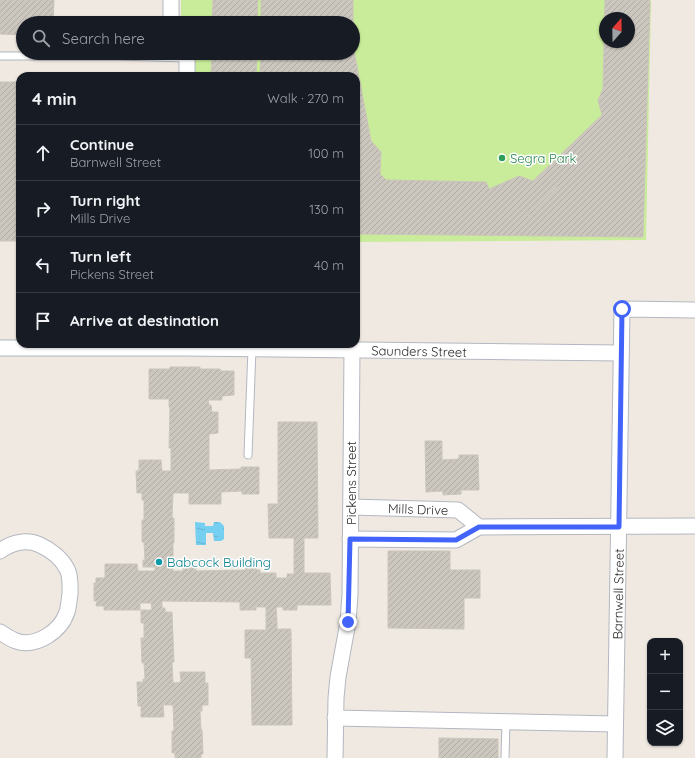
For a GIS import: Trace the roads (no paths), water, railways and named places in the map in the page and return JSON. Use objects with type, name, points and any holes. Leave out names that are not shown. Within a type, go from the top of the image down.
[{"type":"street","points":[[171,0],[171,16]]},
{"type":"street","points":[[187,60],[187,72]]},
{"type":"street","name":"Barnwell Street","points":[[615,758],[622,309],[695,310]]},
{"type":"street","name":"Saunders Street","points":[[0,348],[16,348]]},
{"type":"street","name":"Saunders Street","points":[[252,348],[621,353]]},
{"type":"street","name":"Pickens Street","points":[[334,758],[338,677],[348,622],[351,507],[352,350]]},
{"type":"street","name":"Mills Drive","points":[[351,507],[458,510],[479,527]]},
{"type":"street","points":[[350,539],[456,540],[479,527],[695,526]]},
{"type":"street","points":[[0,551],[8,545],[22,542],[34,543],[43,547],[52,552],[67,568],[70,587],[67,612],[54,631],[41,640],[30,643],[17,642],[0,632]]},
{"type":"street","points":[[335,718],[615,724]]},
{"type":"lane","points":[[0,56],[16,56]]},
{"type":"lane","points":[[248,455],[252,348]]},
{"type":"lane","points":[[505,758],[506,722]]},
{"type":"water","points":[[195,522],[205,523],[205,526],[213,526],[214,522],[220,522],[224,526],[224,539],[221,541],[214,541],[213,533],[206,533],[206,545],[196,545]]},
{"type":"place","name":"Segra Park","points":[[502,158]]},
{"type":"place","name":"Babcock Building","points":[[159,562]]}]
